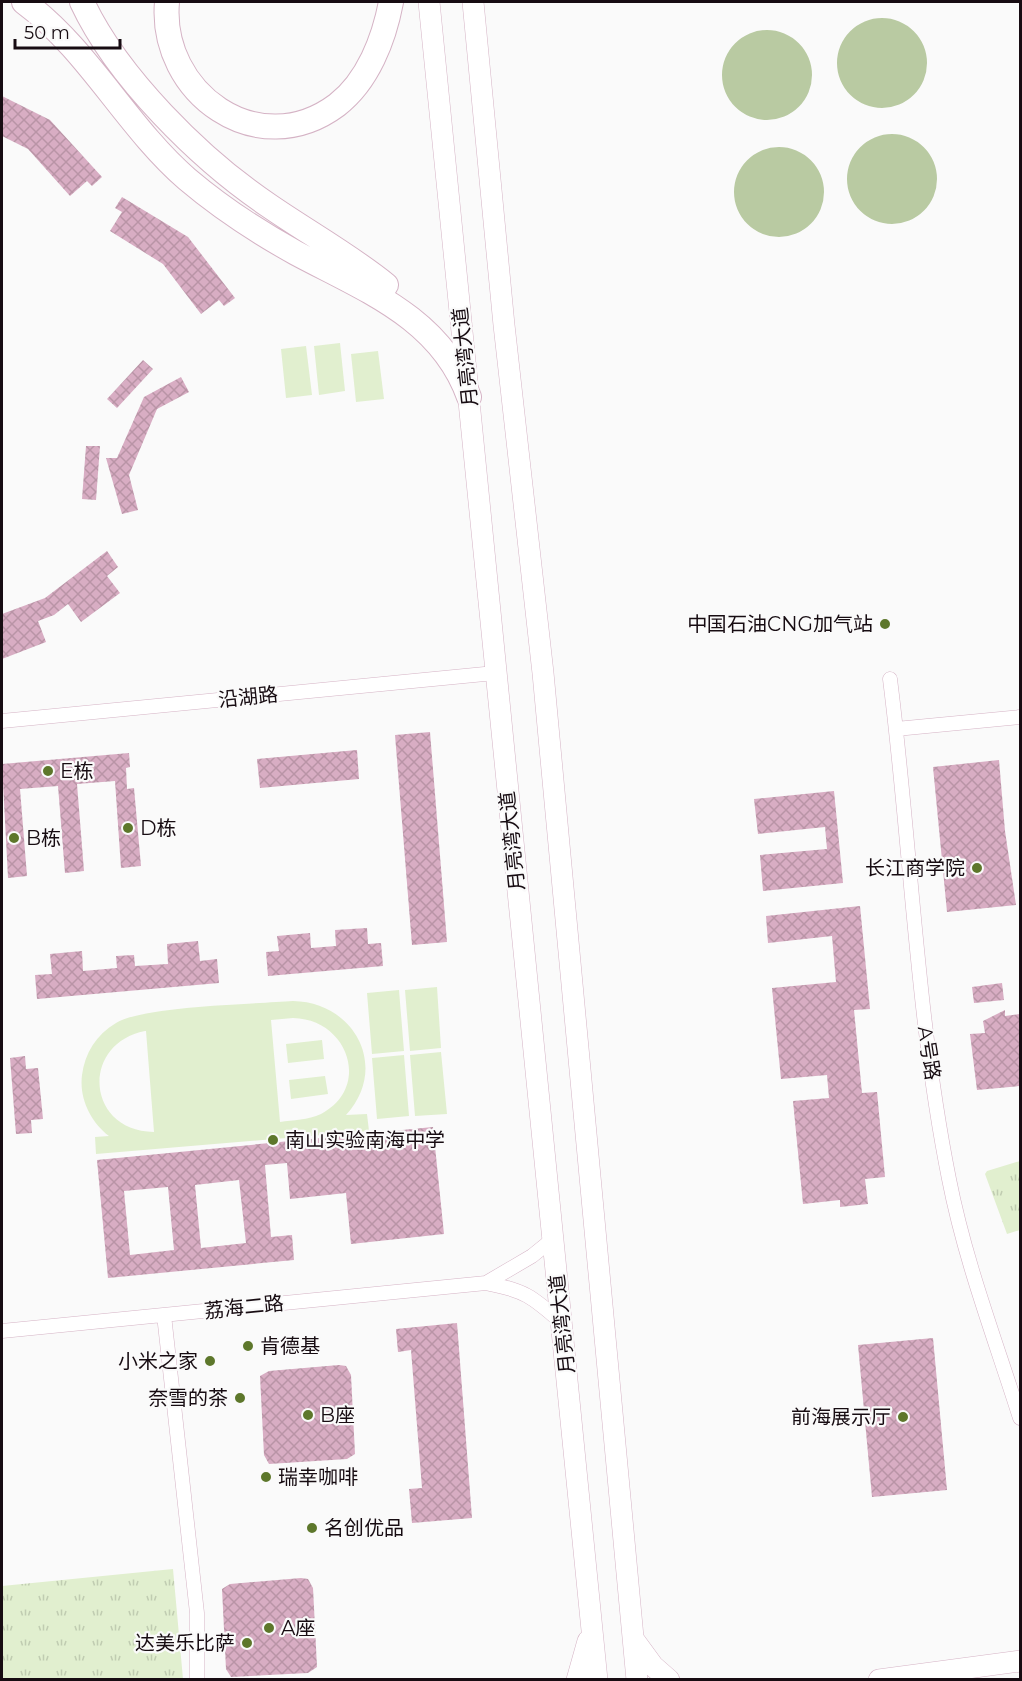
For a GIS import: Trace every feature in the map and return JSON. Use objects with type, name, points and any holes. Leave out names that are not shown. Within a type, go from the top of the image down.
[{"type":"highway","points":[[24,2],[66,39],[140,130],[188,179],[246,223],[296,253],[371,291],[408,315],[431,335]]},
{"type":"highway","points":[[82,2],[105,41],[132,77],[184,135],[267,204],[388,286],[415,313],[453,363],[469,397]]},
{"type":"highway","points":[[167,2],[169,44],[186,80],[218,109],[235,119],[277,127],[318,116],[351,92],[368,69],[381,40],[391,2]]},
{"type":"main road","name":"月亮湾大道","points":[[429,2],[597,1680]]},
{"type":"main road","name":"月亮湾大道","points":[[473,2],[504,324],[544,685],[637,1680]]},
{"type":"main road","points":[[577,1680],[592,1623]]},
{"type":"main road","points":[[632,1637],[653,1666],[669,1680]]},
{"type":"main road","points":[[879,1680],[1020,1661]]},
{"type":"street","name":"沿湖路","points":[[2,721],[495,673]]},
{"type":"street","name":"A号路","points":[[890,679],[920,988],[948,1177],[966,1254],[1020,1418]]},
{"type":"street","points":[[896,729],[1020,717]]},
{"type":"street","name":"荔海二路","points":[[486,1283],[532,1256],[553,1239]]},
{"type":"street","name":"荔海二路","points":[[2,1331],[486,1283],[515,1288],[535,1299],[561,1322]]},
{"type":"street","points":[[164,1315],[196,1613],[197,1680]]},
{"type":"green space","points":[[340,343],[345,391],[319,395],[314,346]]},
{"type":"green space","points":[[306,346],[312,395],[286,398],[281,349]]},
{"type":"green space","points":[[378,351],[384,399],[356,402],[351,354]]},
{"type":"green space","points":[[437,987],[441,1048],[410,1051],[405,990]]},
{"type":"green space","points":[[399,990],[404,1051],[372,1054],[367,993]]},
{"type":"green space","points":[[293,1001],[315,1004],[333,1012],[348,1025],[359,1040],[365,1058],[365,1077],[359,1096],[346,1115],[367,1114],[369,1131],[96,1154],[95,1137],[109,1136],[92,1117],[84,1101],[82,1075],[93,1045],[109,1028],[130,1017],[174,1009]],"holes":[[[293,1018],[312,1021],[328,1030],[339,1042],[347,1056],[349,1072],[346,1088],[337,1102],[321,1114],[306,1119],[280,1122],[271,1020]],[[146,1031],[154,1132],[131,1128],[115,1118],[104,1103],[100,1086],[101,1068],[109,1052],[124,1039]]]},
{"type":"green space","points":[[322,1040],[324,1059],[288,1063],[286,1044]]},
{"type":"green space","points":[[441,1052],[447,1114],[415,1116],[410,1055]]},
{"type":"green space","points":[[404,1055],[409,1116],[377,1119],[372,1058]]},
{"type":"green space","points":[[325,1076],[328,1094],[291,1099],[289,1080]]},
{"type":"green space","points":[[1020,1161],[1020,1230],[1007,1234],[985,1174],[987,1171]]},
{"type":"green space","points":[[173,1569],[183,1679],[2,1679],[2,1586]]},
{"type":"shaded area","points":[[882,18],[899,22],[914,31],[923,46],[927,63],[923,80],[914,95],[899,104],[882,108],[865,104],[850,95],[841,80],[837,63],[841,46],[850,31],[865,22]]},
{"type":"shaded area","points":[[767,30],[784,34],[799,43],[808,58],[812,75],[808,92],[799,107],[784,116],[767,120],[750,116],[735,107],[726,92],[722,75],[726,58],[735,43],[750,34]]},
{"type":"shaded area","points":[[892,134],[909,138],[924,147],[933,162],[937,179],[933,196],[924,211],[909,220],[892,224],[875,220],[860,211],[851,196],[847,179],[851,162],[860,147],[875,138]]},
{"type":"shaded area","points":[[779,147],[796,151],[811,160],[820,175],[824,192],[820,209],[811,224],[796,233],[779,237],[762,233],[747,224],[738,209],[734,192],[738,175],[747,160],[762,151]]},
{"type":"building","points":[[2,96],[50,120],[102,177],[92,186],[87,181],[70,196],[28,149],[2,136]]},
{"type":"building","points":[[122,197],[188,237],[235,298],[224,306],[219,300],[201,314],[163,264],[110,231],[122,212],[115,208]]},
{"type":"building","points":[[143,360],[153,369],[117,408],[107,399]]},
{"type":"building","points":[[181,377],[189,392],[157,409],[129,475],[138,510],[122,514],[106,458],[117,458],[144,397]]},
{"type":"building","points":[[86,446],[100,446],[96,500],[82,499]]},
{"type":"building","points":[[107,551],[118,567],[107,576],[120,593],[81,622],[68,604],[54,615],[38,621],[46,642],[2,659],[2,614],[45,598]]},
{"type":"building","points":[[430,732],[447,942],[412,945],[395,735]]},
{"type":"building","points":[[357,750],[359,779],[260,788],[257,759]]},
{"type":"building","points":[[129,753],[130,767],[126,768],[127,789],[134,788],[141,866],[121,868],[115,781],[77,784],[84,871],[65,873],[58,786],[20,789],[27,876],[8,878],[2,764]]},
{"type":"building","name":"长江商学院","points":[[999,760],[1005,831],[1016,905],[947,912],[933,767]]},
{"type":"building","points":[[834,791],[843,883],[763,891],[760,855],[827,849],[825,827],[758,834],[754,799]]},
{"type":"building","points":[[860,906],[870,1009],[854,1010],[862,1093],[877,1092],[885,1177],[865,1179],[868,1204],[840,1207],[840,1200],[803,1204],[793,1101],[829,1098],[827,1075],[781,1079],[772,988],[836,982],[832,936],[768,943],[766,916]]},
{"type":"building","points":[[367,928],[368,944],[381,943],[383,966],[268,976],[266,952],[279,951],[277,936],[310,933],[311,948],[336,946],[335,930]]},
{"type":"building","points":[[198,941],[200,961],[217,959],[219,983],[37,999],[35,975],[52,974],[50,954],[82,951],[83,971],[117,968],[116,956],[134,955],[135,966],[168,964],[167,944]]},
{"type":"building","points":[[1002,983],[1004,1000],[974,1003],[972,987]]},
{"type":"building","points":[[1005,1010],[1005,1016],[1020,1014],[1020,1086],[977,1090],[970,1034],[985,1033],[983,1021]]},
{"type":"building","points":[[25,1056],[26,1069],[38,1068],[43,1119],[31,1120],[32,1133],[16,1134],[10,1058]]},
{"type":"building","points":[[433,1127],[444,1234],[351,1244],[346,1193],[290,1199],[287,1163],[265,1165],[271,1237],[292,1235],[294,1260],[108,1278],[97,1160]],"holes":[[[239,1180],[246,1243],[201,1248],[195,1185]],[[168,1187],[174,1250],[130,1255],[124,1191]]]},
{"type":"building","points":[[457,1323],[472,1518],[412,1523],[409,1489],[422,1488],[411,1350],[398,1352],[396,1329]]},
{"type":"building","name":"前海展示厅","points":[[933,1338],[947,1490],[872,1497],[858,1345]]},
{"type":"building","name":"B座","points":[[346,1366],[351,1375],[355,1454],[347,1459],[269,1464],[264,1455],[260,1376],[269,1371]]},
{"type":"building","name":"A座","points":[[308,1579],[313,1588],[317,1667],[308,1673],[231,1677],[226,1669],[222,1589],[230,1584]]},
{"type":"place","name":"中国石油CNG加气站","points":[[885,624]]},
{"type":"place","name":"E栋","points":[[48,771]]},
{"type":"place","name":"D栋","points":[[128,828]]},
{"type":"place","name":"B栋","points":[[14,838]]},
{"type":"place","name":"长江商学院","points":[[977,868]]},
{"type":"place","name":"南山实验南海中学","points":[[273,1140]]},
{"type":"place","name":"肯德基","points":[[248,1346]]},
{"type":"place","name":"小米之家","points":[[210,1361]]},
{"type":"place","name":"奈雪的茶","points":[[240,1398]]},
{"type":"place","name":"B座","points":[[308,1415]]},
{"type":"place","name":"前海展示厅","points":[[903,1417]]},
{"type":"place","name":"瑞幸咖啡","points":[[266,1477]]},
{"type":"place","name":"名创优品","points":[[312,1528]]},
{"type":"place","name":"A座","points":[[269,1628]]},
{"type":"place","name":"达美乐比萨","points":[[247,1643]]}]
